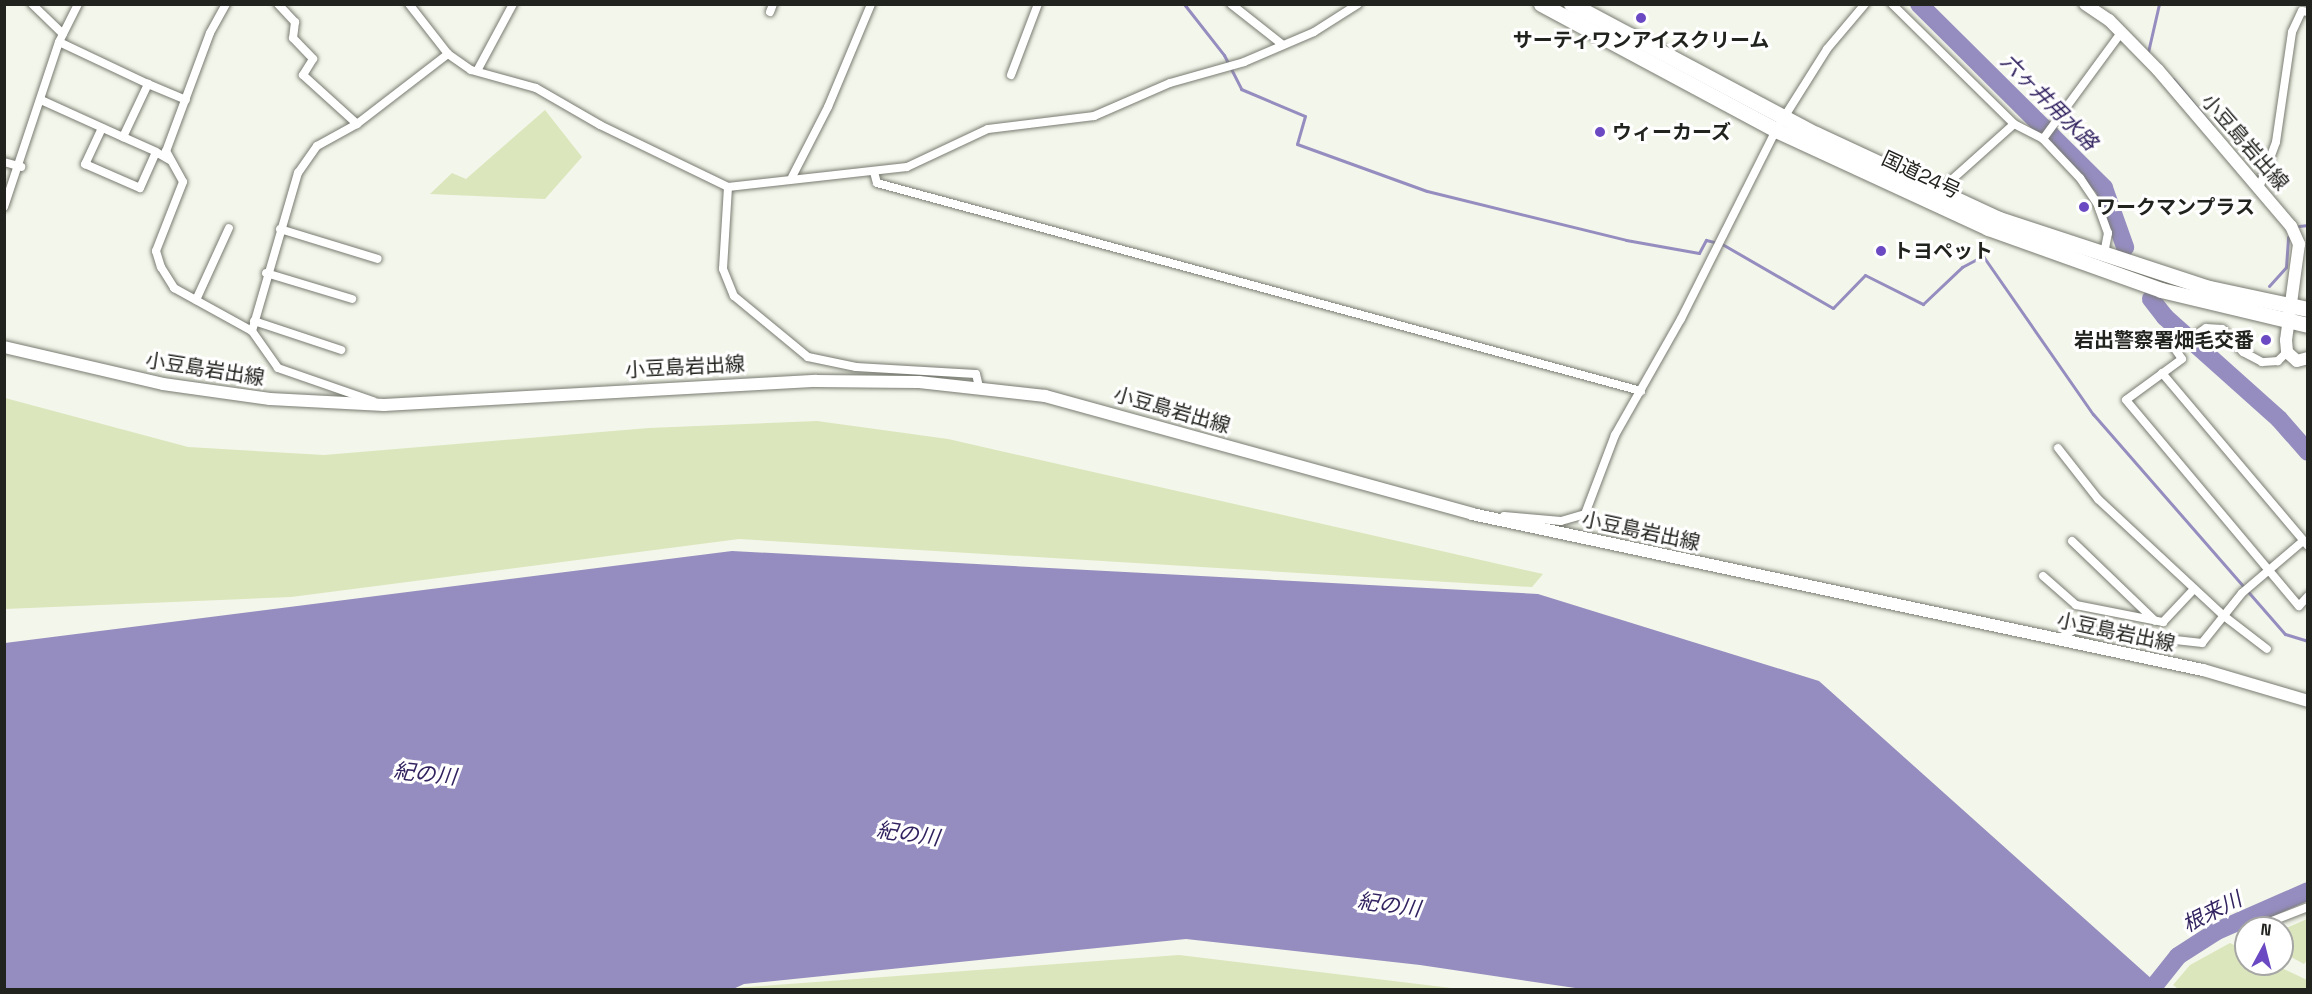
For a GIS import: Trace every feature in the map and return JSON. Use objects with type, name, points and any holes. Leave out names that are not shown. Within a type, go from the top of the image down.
[{"type":"highway","name":"国道24号","points":[[1541,4],[1988,228],[2162,290],[2307,326]]},
{"type":"highway","name":"国道24号","points":[[1571,4],[1780,124],[1999,219],[2209,288],[2307,309]]},
{"type":"main road","name":"小豆島岩出線","points":[[2085,4],[2121,33],[2291,226],[2299,244],[2288,352]]},
{"type":"main road","name":"小豆島岩出線","points":[[4,347],[163,384],[270,399],[384,405],[816,381],[979,387],[1045,396],[1147,421],[1472,514],[2203,670],[2307,701]]},
{"type":"main road","points":[[2288,352],[2297,361],[2307,358]]},
{"type":"street","points":[[32,4],[61,38],[148,84],[186,100]]},
{"type":"street","points":[[4,207],[21,167],[61,38],[78,4]]},
{"type":"street","points":[[226,4],[210,33],[186,100],[173,124],[166,151],[183,182],[156,251],[174,288],[252,331],[278,368],[384,405]]},
{"type":"street","points":[[278,4],[295,21],[292,38],[313,60],[303,75],[357,124]]},
{"type":"street","points":[[409,4],[448,54],[471,70],[478,69],[536,88],[600,125],[728,187],[792,177],[874,172],[907,167],[988,129],[1094,116],[1170,83],[1244,62],[1283,45],[1358,4]]},
{"type":"street","points":[[478,69],[513,4]]},
{"type":"street","points":[[792,177],[828,107],[871,4]]},
{"type":"street","points":[[1011,75],[1038,4]]},
{"type":"street","points":[[1231,4],[1283,45]]},
{"type":"street","points":[[1472,514],[1561,521],[1585,514],[1607,452],[1780,124],[1827,49],[1865,4]]},
{"type":"street","points":[[1892,4],[2014,124],[2043,140],[2097,203],[2108,233],[2104,254]]},
{"type":"street","points":[[2259,188],[2276,142],[2292,32],[2302,11],[2307,12]]},
{"type":"street","points":[[2043,140],[2121,33]]},
{"type":"street","points":[[252,331],[266,273],[298,174],[317,146],[357,124],[448,54]]},
{"type":"street","points":[[123,137],[148,84]]},
{"type":"street","points":[[41,100],[170,160]]},
{"type":"street","points":[[1938,192],[1949,177],[2014,124]]},
{"type":"street","points":[[102,128],[85,164],[140,188],[156,152]]},
{"type":"street","points":[[4,162],[21,167]]},
{"type":"street","points":[[874,172],[877,183],[1641,391]]},
{"type":"street","points":[[728,187],[723,269],[734,296],[808,357],[856,367],[976,374],[979,387]]},
{"type":"street","points":[[196,300],[229,228]]},
{"type":"street","points":[[280,229],[378,259]]},
{"type":"street","points":[[266,273],[352,299]]},
{"type":"street","points":[[254,321],[341,350]]},
{"type":"street","points":[[2288,352],[2278,361],[2262,362],[2243,352],[2222,329],[2206,328],[2175,349],[2182,359],[2126,400],[2300,606],[2307,596]]},
{"type":"street","points":[[2056,639],[2076,629],[2202,643],[2245,590],[2305,544],[2162,373]]},
{"type":"street","points":[[2058,448],[2098,499],[2224,616],[2267,649]]},
{"type":"street","points":[[2072,541],[2155,621]]},
{"type":"street","points":[[2043,576],[2076,604],[2163,622],[2194,589]]},
{"type":"street","points":[[2284,916],[2307,907]]},
{"type":"green space","points":[[545,110],[582,157],[545,199],[430,194],[452,173],[466,179]]},
{"type":"green space","points":[[5,398],[188,447],[324,455],[649,428],[817,421],[948,439],[1543,574],[1532,587],[739,539],[291,597],[5,609]]},
{"type":"green space","points":[[2307,919],[2307,960],[2304,964],[2294,959],[2294,925]]},
{"type":"green space","points":[[2230,943],[2234,945],[2234,976],[2294,976],[2294,974],[2307,980],[2307,989],[2180,990],[2173,985],[2190,965]]},
{"type":"green space","points":[[1179,955],[1459,989],[734,989],[735,988]]},
{"type":"water","name":"紀の川","points":[[732,551],[1538,594],[1819,681],[2163,989],[1582,989],[1420,965],[1186,939],[744,984],[731,990],[5,989],[5,643]]},
{"type":"waterway","points":[[1184,4],[1224,55],[1241,89],[1305,116],[1297,144],[1427,191],[1626,240],[1699,253],[1706,240],[1722,244],[1833,308],[1865,275],[1923,304],[1962,267],[1983,256],[2093,414],[2285,634],[2308,641]]},
{"type":"waterway","name":"六ヶ井用水路","points":[[1919,4],[2104,188],[2125,247]]},
{"type":"waterway","points":[[2148,52],[2159,4]]},
{"type":"waterway","points":[[2173,79],[2213,127]]},
{"type":"waterway","points":[[2299,226],[2308,225]]},
{"type":"waterway","points":[[2269,286],[2286,267],[2288,237]]},
{"type":"waterway","name":"六ヶ井用水路","points":[[2151,299],[2165,317],[2279,419],[2308,452]]},
{"type":"waterway","points":[[2197,346],[2216,335]]},
{"type":"waterway","name":"根来川","points":[[2151,990],[2178,956],[2217,931],[2308,891]]},
{"type":"place","name":"サーティワンアイスクリーム","points":[[1641,18]]},
{"type":"place","name":"ウィーカーズ","points":[[1600,132]]},
{"type":"place","name":"ワークマンプラス","points":[[2084,207]]},
{"type":"place","name":"トヨペット","points":[[1881,251]]},
{"type":"place","name":"岩出警察署畑毛交番","points":[[2266,340]]}]
